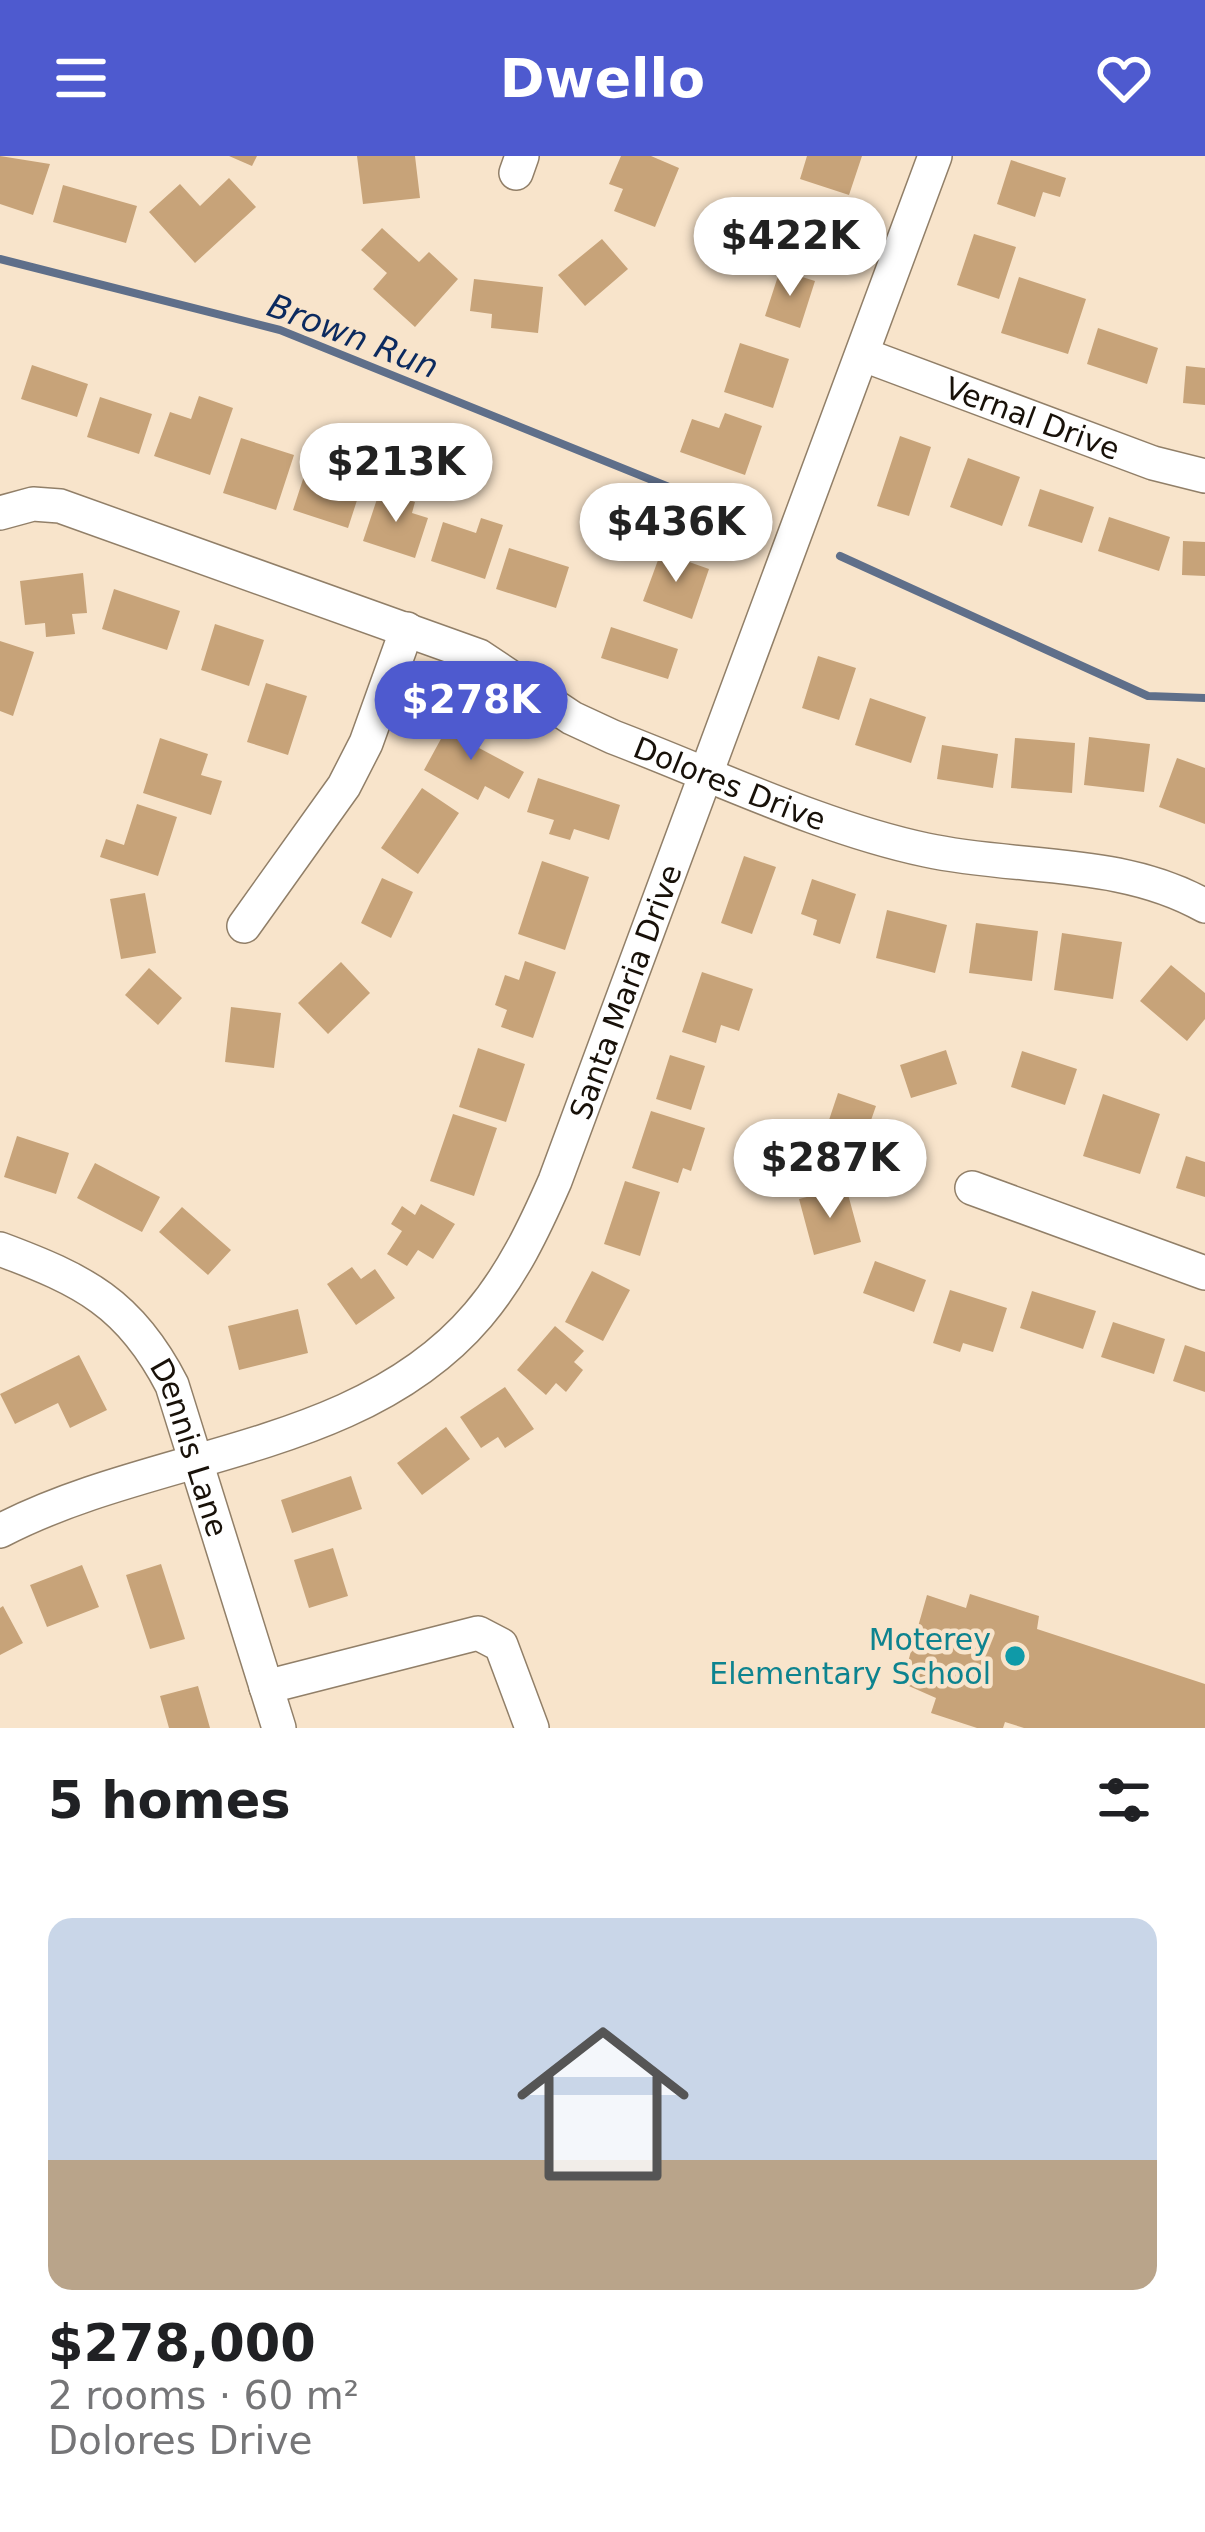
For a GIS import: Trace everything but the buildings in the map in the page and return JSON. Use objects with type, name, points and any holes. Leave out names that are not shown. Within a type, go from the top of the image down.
[{"type":"street","name":"Santa Maria Drive","points":[[0,1531],[108,1485],[339,1414],[423,1367],[478,1316],[511,1271],[555,1181],[935,156]]},
{"type":"street","name":"Vernal Drive","points":[[863,355],[1154,463],[1205,476]]},
{"type":"street","name":"Dolores Drive","points":[[2,506],[60,506],[117,522],[406,629],[478,656],[572,718],[706,773],[921,849],[1107,872],[1148,881],[1205,906]]},
{"type":"street","points":[[244,926],[344,786],[366,743],[406,629]]},
{"type":"street","points":[[972,1189],[1205,1273]]},
{"type":"street","name":"Dennis Lane","points":[[0,1249],[56,1269],[116,1305],[139,1330],[172,1385],[279,1728]]},
{"type":"street","points":[[266,1687],[478,1633],[501,1645],[532,1728]]},
{"type":"waterway","name":"Brown Run","points":[[0,259],[280,330],[746,518]]},
{"type":"waterway","name":"Brown Run","points":[[840,556],[1148,696],[1205,698]]},
{"type":"place","name":"Moterey Elementary School","points":[[1015,1656]]}]
